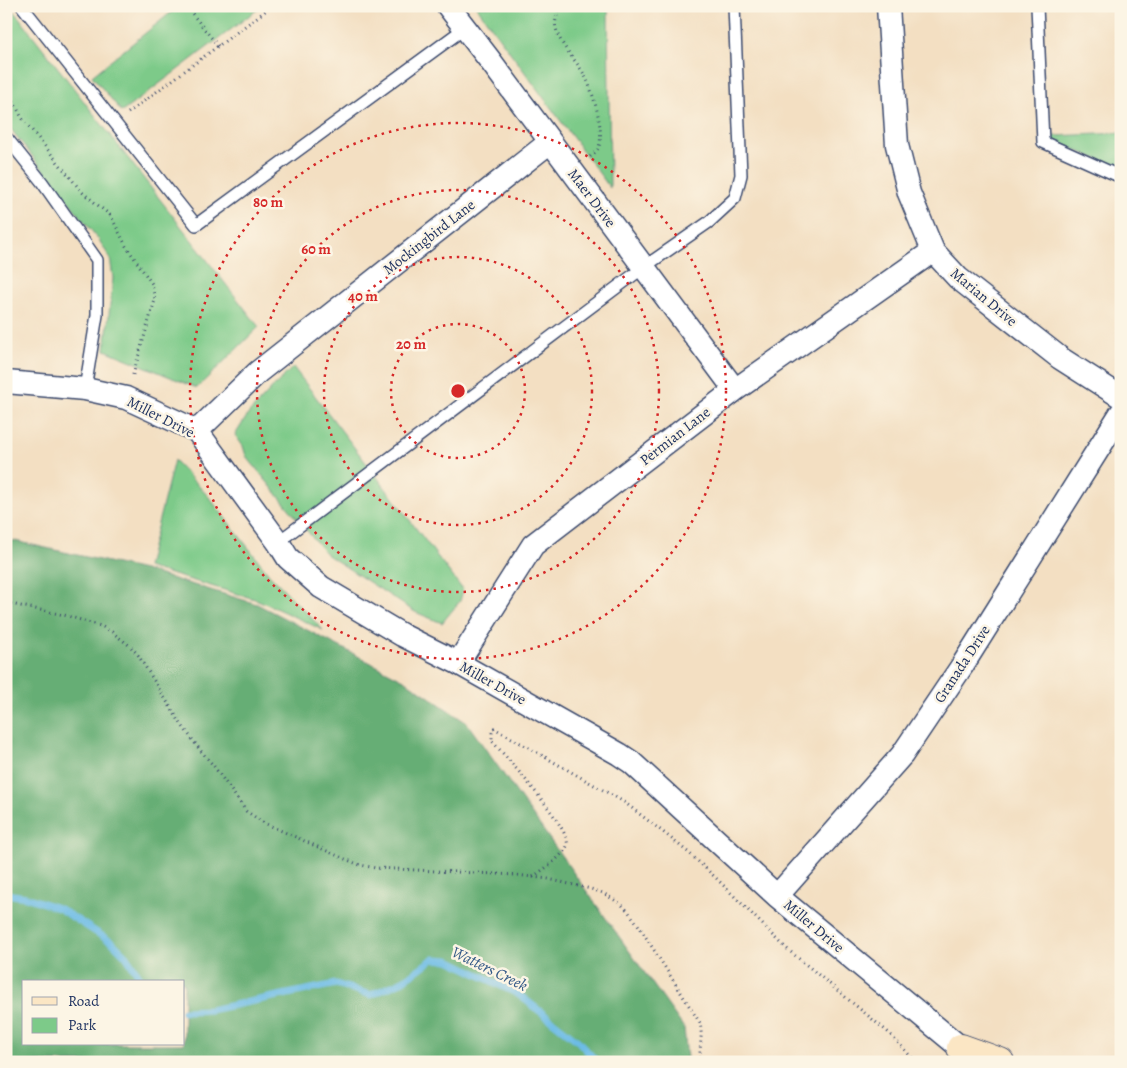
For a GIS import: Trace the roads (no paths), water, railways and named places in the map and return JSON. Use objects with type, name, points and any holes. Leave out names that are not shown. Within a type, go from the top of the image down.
[{"type":"street","name":"Maer Drive","points":[[448,6],[735,390]]},
{"type":"street","name":"Marian Drive","points":[[888,6],[897,145],[909,193],[933,250],[958,278],[1036,340],[1060,358],[1121,397]]},
{"type":"street","name":"Mockingbird Lane","points":[[197,431],[258,372],[550,142]]},
{"type":"street","name":"Permian Lane","points":[[458,663],[533,545],[735,390],[933,250]]},
{"type":"street","name":"Miller Drive","points":[[6,382],[85,389],[126,398],[197,431],[288,558],[322,587],[402,635],[458,663],[631,762],[777,896],[972,1057]]},
{"type":"street","name":"Granada Drive","points":[[777,896],[902,755],[962,666],[1121,412]]},
{"type":"street","points":[[972,1057],[1000,1062]]},
{"type":"lane","points":[[22,6],[196,225],[465,28]]},
{"type":"lane","points":[[278,542],[644,267],[709,222],[735,198],[741,175],[734,6]]},
{"type":"lane","points":[[1037,6],[1043,142],[1121,177]]},
{"type":"lane","points":[[6,137],[42,182],[97,260],[97,316],[85,389]]},
{"type":"waterway","name":"Watters Creek","points":[[6,894],[26,897],[60,909],[113,943],[126,956],[142,980]]},
{"type":"waterway","name":"Watters Creek","points":[[185,1011],[210,1010],[336,984],[371,995],[401,982],[433,959],[449,960],[518,994],[578,1041],[597,1062]]}]
